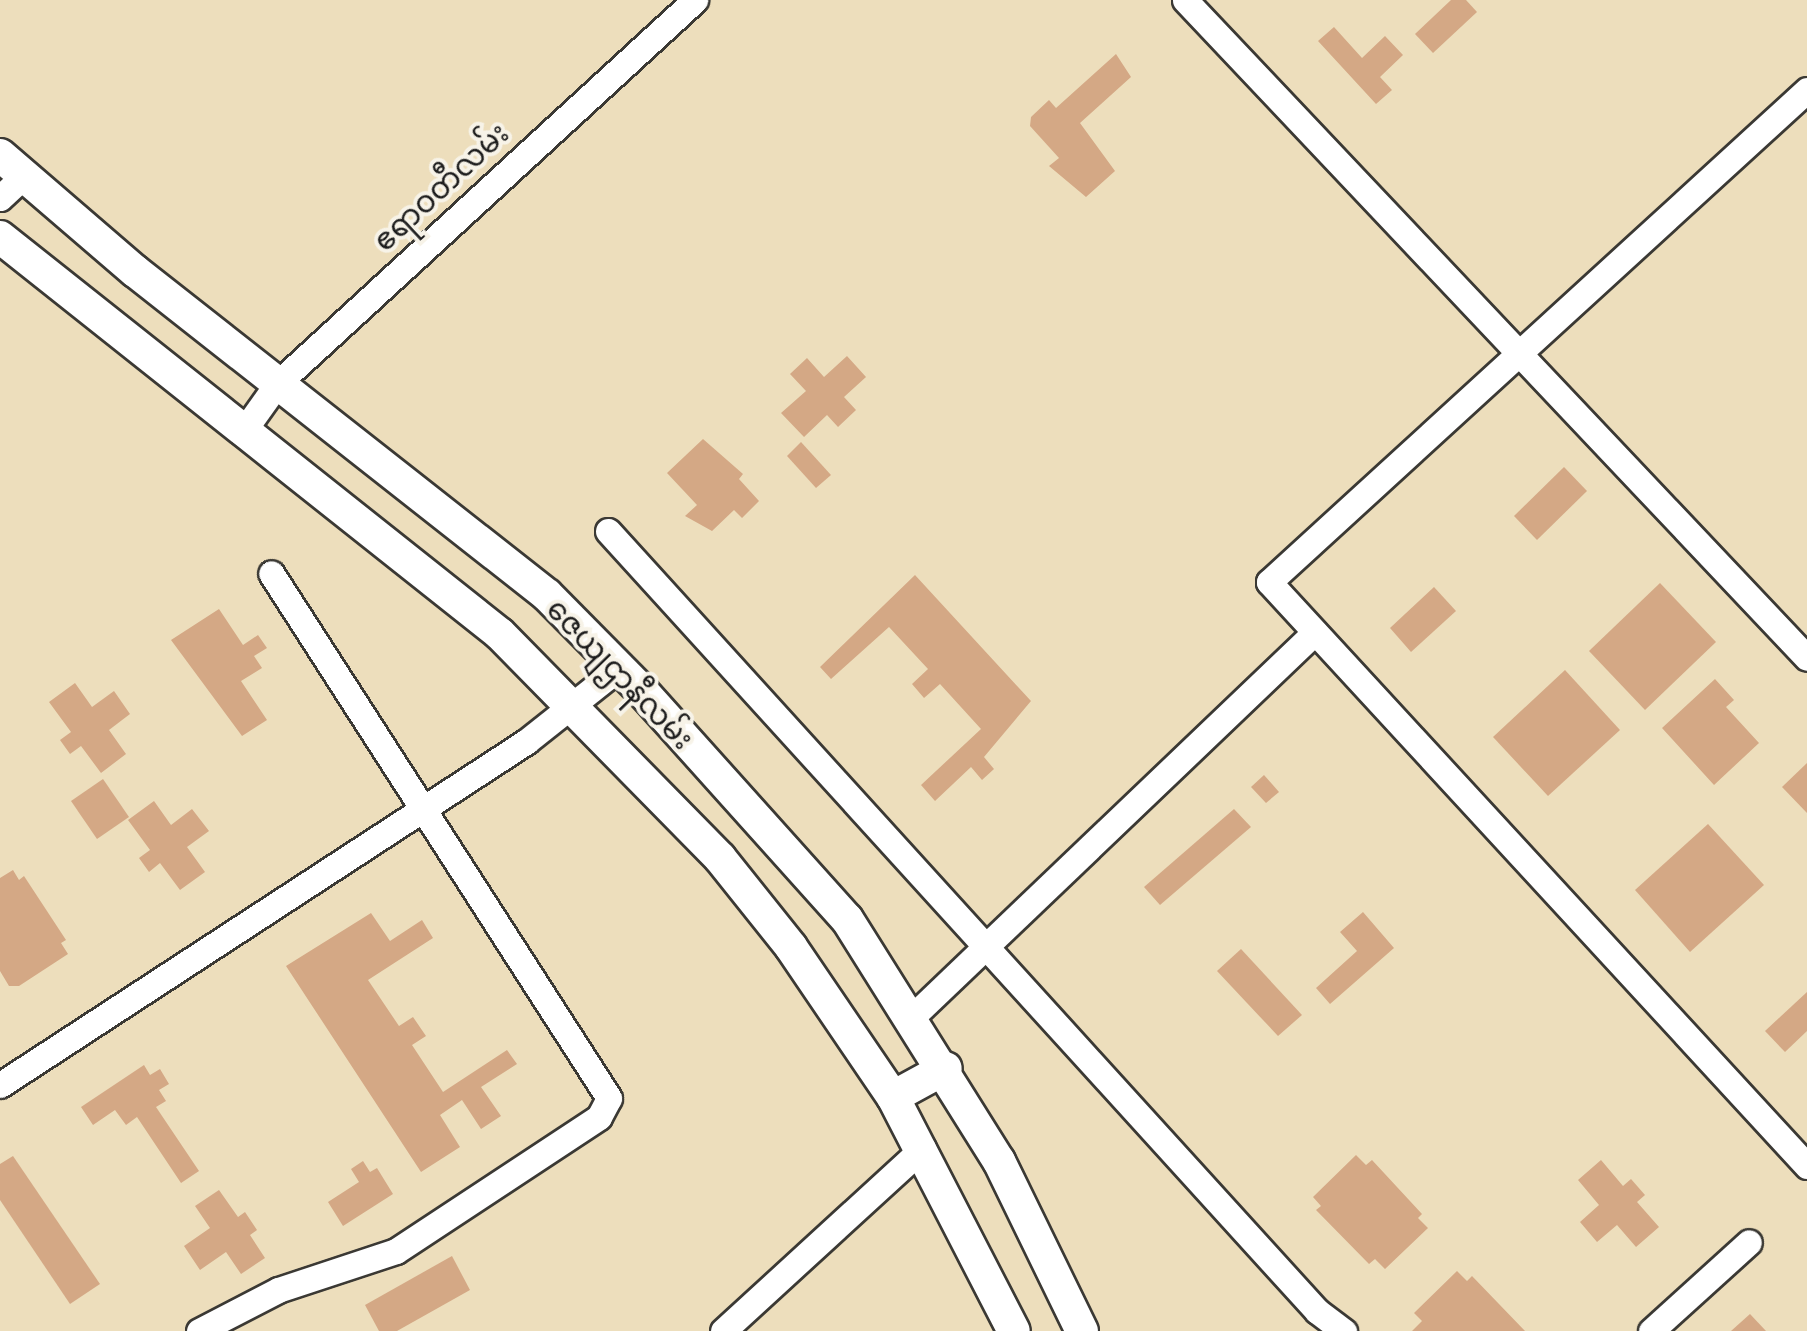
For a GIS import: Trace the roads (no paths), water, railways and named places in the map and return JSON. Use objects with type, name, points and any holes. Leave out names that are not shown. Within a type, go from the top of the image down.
[{"type":"main road","name":"ဇေယျဌာနီလမ်း","points":[[8,176],[547,594],[619,668],[847,919],[946,1068],[1000,1161],[1082,1331]]},
{"type":"main road","name":"ဇေယျဌာနီလမ်း","points":[[0,237],[242,433],[500,634],[720,858],[791,947],[893,1097],[1014,1331]]},
{"type":"main road","points":[[893,1097],[946,1068]]},
{"type":"street","name":"ဧရာဝတီလမ်း","points":[[242,433],[278,384],[695,0]]},
{"type":"street","points":[[1185,0],[1807,658]]},
{"type":"street","points":[[1807,90],[1269,582],[1807,1166]]},
{"type":"street","points":[[608,531],[988,944],[1317,1311],[1344,1331]]},
{"type":"street","points":[[199,1331],[278,1290],[396,1251],[480,1200],[607,1106],[599,1077],[271,573]]},
{"type":"street","points":[[912,1017],[1316,632]]},
{"type":"street","points":[[0,1085],[573,708],[619,668]]},
{"type":"street","points":[[723,1331],[922,1148]]},
{"type":"street","points":[[1650,1331],[1750,1242]]}]
